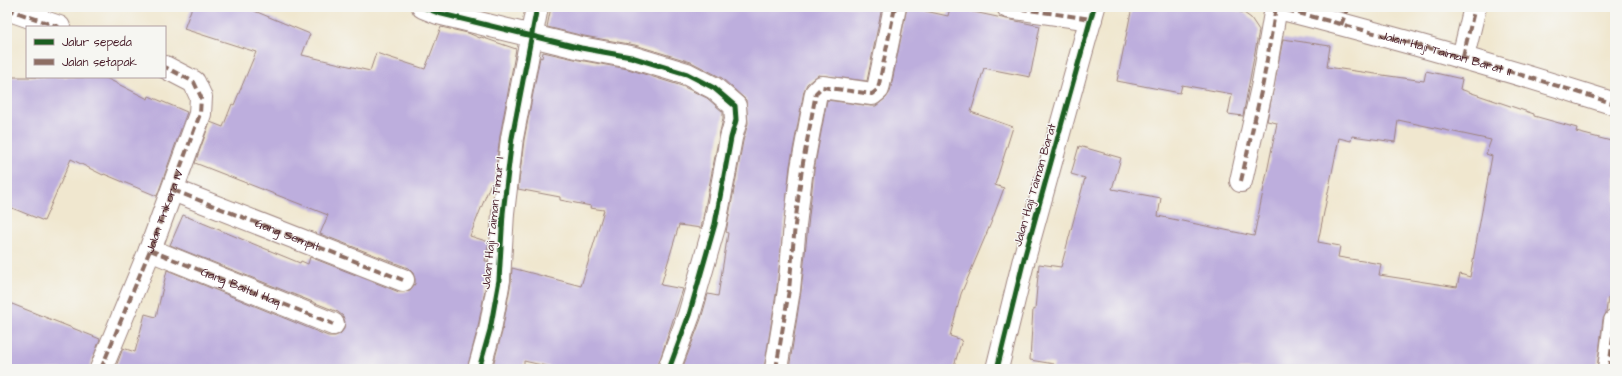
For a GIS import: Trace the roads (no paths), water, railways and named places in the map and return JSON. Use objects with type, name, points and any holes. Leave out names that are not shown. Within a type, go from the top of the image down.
[{"type":"street","points":[[423,7],[438,13],[532,36],[582,48],[631,57],[687,74],[714,88],[735,106],[736,120],[731,138],[715,224],[689,315],[669,369]]},
{"type":"street","name":"Jalan Haji Taiman Timur I","points":[[479,369],[490,330],[499,280],[503,213],[512,138],[532,36],[536,7]]},
{"type":"street","points":[[776,369],[789,290],[802,168],[816,93],[822,87],[872,94],[878,89],[895,7]]},
{"type":"street","points":[[1008,7],[1093,13]]},
{"type":"street","points":[[1241,181],[1262,83],[1275,7]]},
{"type":"street","name":"Jalan Haji Taiman Barat II","points":[[1275,7],[1344,16],[1463,57],[1529,76],[1615,104]]},
{"type":"street","points":[[1463,57],[1475,7]]},
{"type":"street","points":[[7,9],[56,26]]},
{"type":"street","name":"Jalan Haji Taiman Barat","points":[[997,369],[1024,259],[1093,13]]},
{"type":"street","name":"Jalan Trikora IV","points":[[101,369],[150,250],[200,114],[201,97],[194,82],[166,68]]},
{"type":"street","name":"Gang Sempit","points":[[173,190],[403,280]]},
{"type":"street","name":"Gang Baitul Haq","points":[[150,250],[332,324]]},
{"type":"street","points":[[1609,369],[1615,321]]}]
